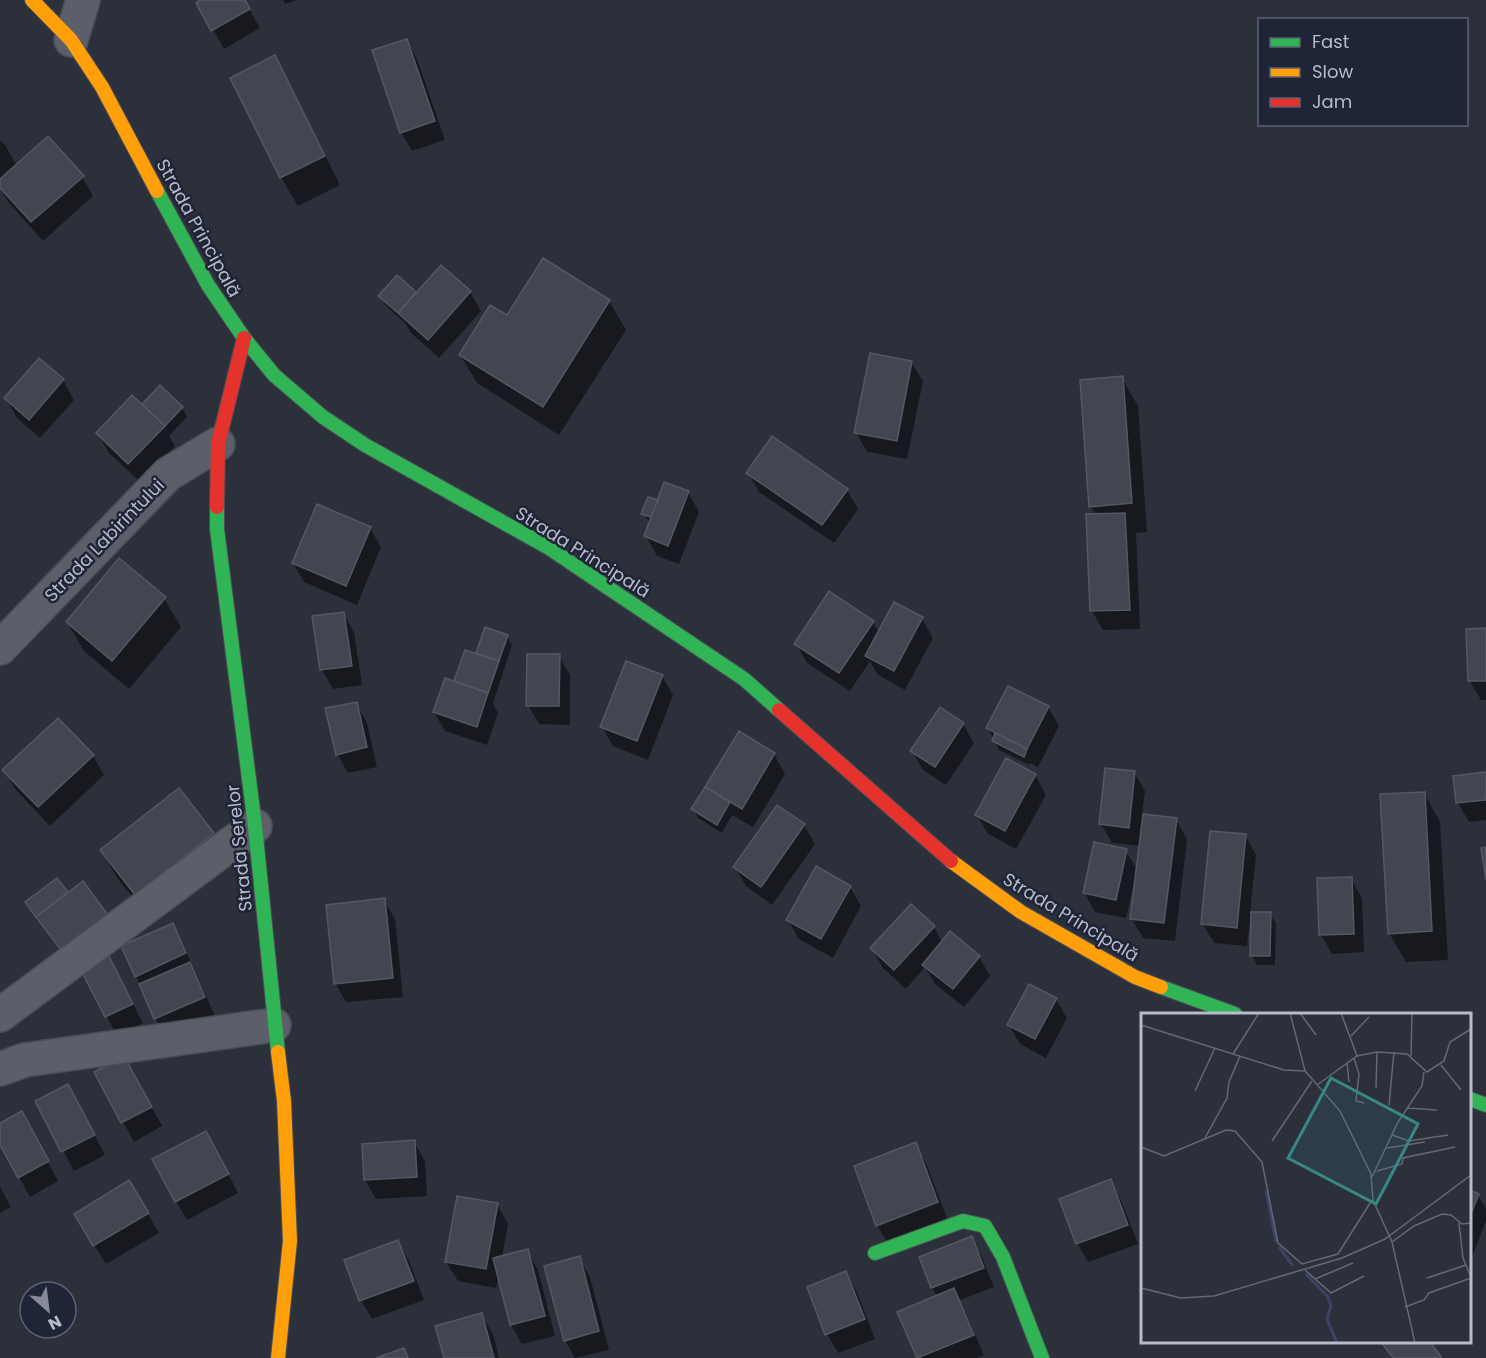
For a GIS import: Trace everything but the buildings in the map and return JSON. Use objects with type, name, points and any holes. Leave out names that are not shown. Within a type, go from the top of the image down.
[{"type":"main road","name":"Strada Principală","points":[[32,0],[71,40],[102,87],[208,285],[244,338],[274,375],[331,422],[365,445],[549,548],[744,679],[946,857],[1021,912],[1135,976],[1232,1013]]},
{"type":"main road","name":"Strada Serelor","points":[[244,338],[219,444],[217,529],[255,826],[274,1025],[284,1101],[290,1241],[278,1358]]},
{"type":"main road","points":[[1471,1099],[1486,1105]]},
{"type":"main road","points":[[875,1254],[963,1221],[985,1227],[1003,1257],[1042,1358]]},
{"type":"street","points":[[71,40],[83,0]]},
{"type":"street","name":"Strada Labirintului","points":[[0,648],[168,474],[219,444]]},
{"type":"street","points":[[0,1015],[255,826]]},
{"type":"street","points":[[0,1069],[25,1060],[274,1025]]},
{"type":"traffic: fast","points":[[157,191],[208,285],[244,338],[274,375],[323,417],[365,445],[549,548],[744,679],[779,710]]},
{"type":"traffic: fast","points":[[217,507],[217,529],[255,826],[278,1052]]},
{"type":"traffic: fast","points":[[1161,987],[1232,1013]]},
{"type":"traffic: fast","points":[[1471,1099],[1486,1105]]},
{"type":"traffic: fast","points":[[875,1253],[963,1221],[985,1226],[1003,1257],[1042,1358]]},
{"type":"traffic: slow","points":[[32,0],[71,40],[102,87],[157,191]]},
{"type":"traffic: slow","points":[[951,861],[1021,912],[1135,977],[1161,987]]},
{"type":"traffic: slow","points":[[278,1052],[284,1101],[290,1241],[278,1358]]},
{"type":"traffic: jam","points":[[217,507],[218,444],[244,338]]},
{"type":"traffic: jam","points":[[779,710],[951,861]]}]
